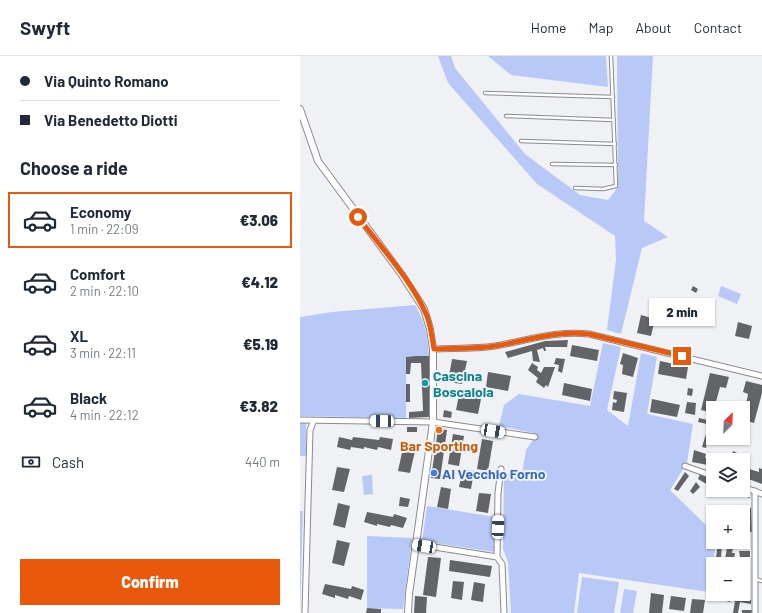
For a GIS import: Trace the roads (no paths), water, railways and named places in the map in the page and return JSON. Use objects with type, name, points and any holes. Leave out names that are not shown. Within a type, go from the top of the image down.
[{"type":"street","points":[[300,109],[314,152],[324,170],[402,275],[424,309],[430,329],[434,349],[433,422],[409,594],[408,613]]},
{"type":"street","points":[[434,349],[494,346],[575,332],[589,334],[762,376]]},
{"type":"street","points":[[300,420],[433,422],[536,437]]},
{"type":"street","points":[[306,613],[310,430],[314,420]]},
{"type":"street","points":[[686,466],[706,473]]},
{"type":"street","points":[[501,470],[498,493],[497,557],[502,564],[504,613]]},
{"type":"street","points":[[750,489],[762,494]]},
{"type":"street","points":[[755,491],[755,613]]},
{"type":"street","points":[[416,544],[497,557]]},
{"type":"lane","points":[[575,188],[603,189],[616,186],[611,56]]},
{"type":"lane","points":[[485,93],[613,97]]},
{"type":"lane","points":[[506,116],[614,120]]},
{"type":"lane","points":[[521,141],[615,144]]},
{"type":"lane","points":[[552,164],[616,164]]},
{"type":"lane","points":[[755,580],[762,581]]},
{"type":"place","name":"Cascina Boscaiola","points":[[425,383]]},
{"type":"place","name":"Bar Sporting","points":[[439,430]]},
{"type":"place","name":"Al Vecchio Forno","points":[[434,473]]}]
